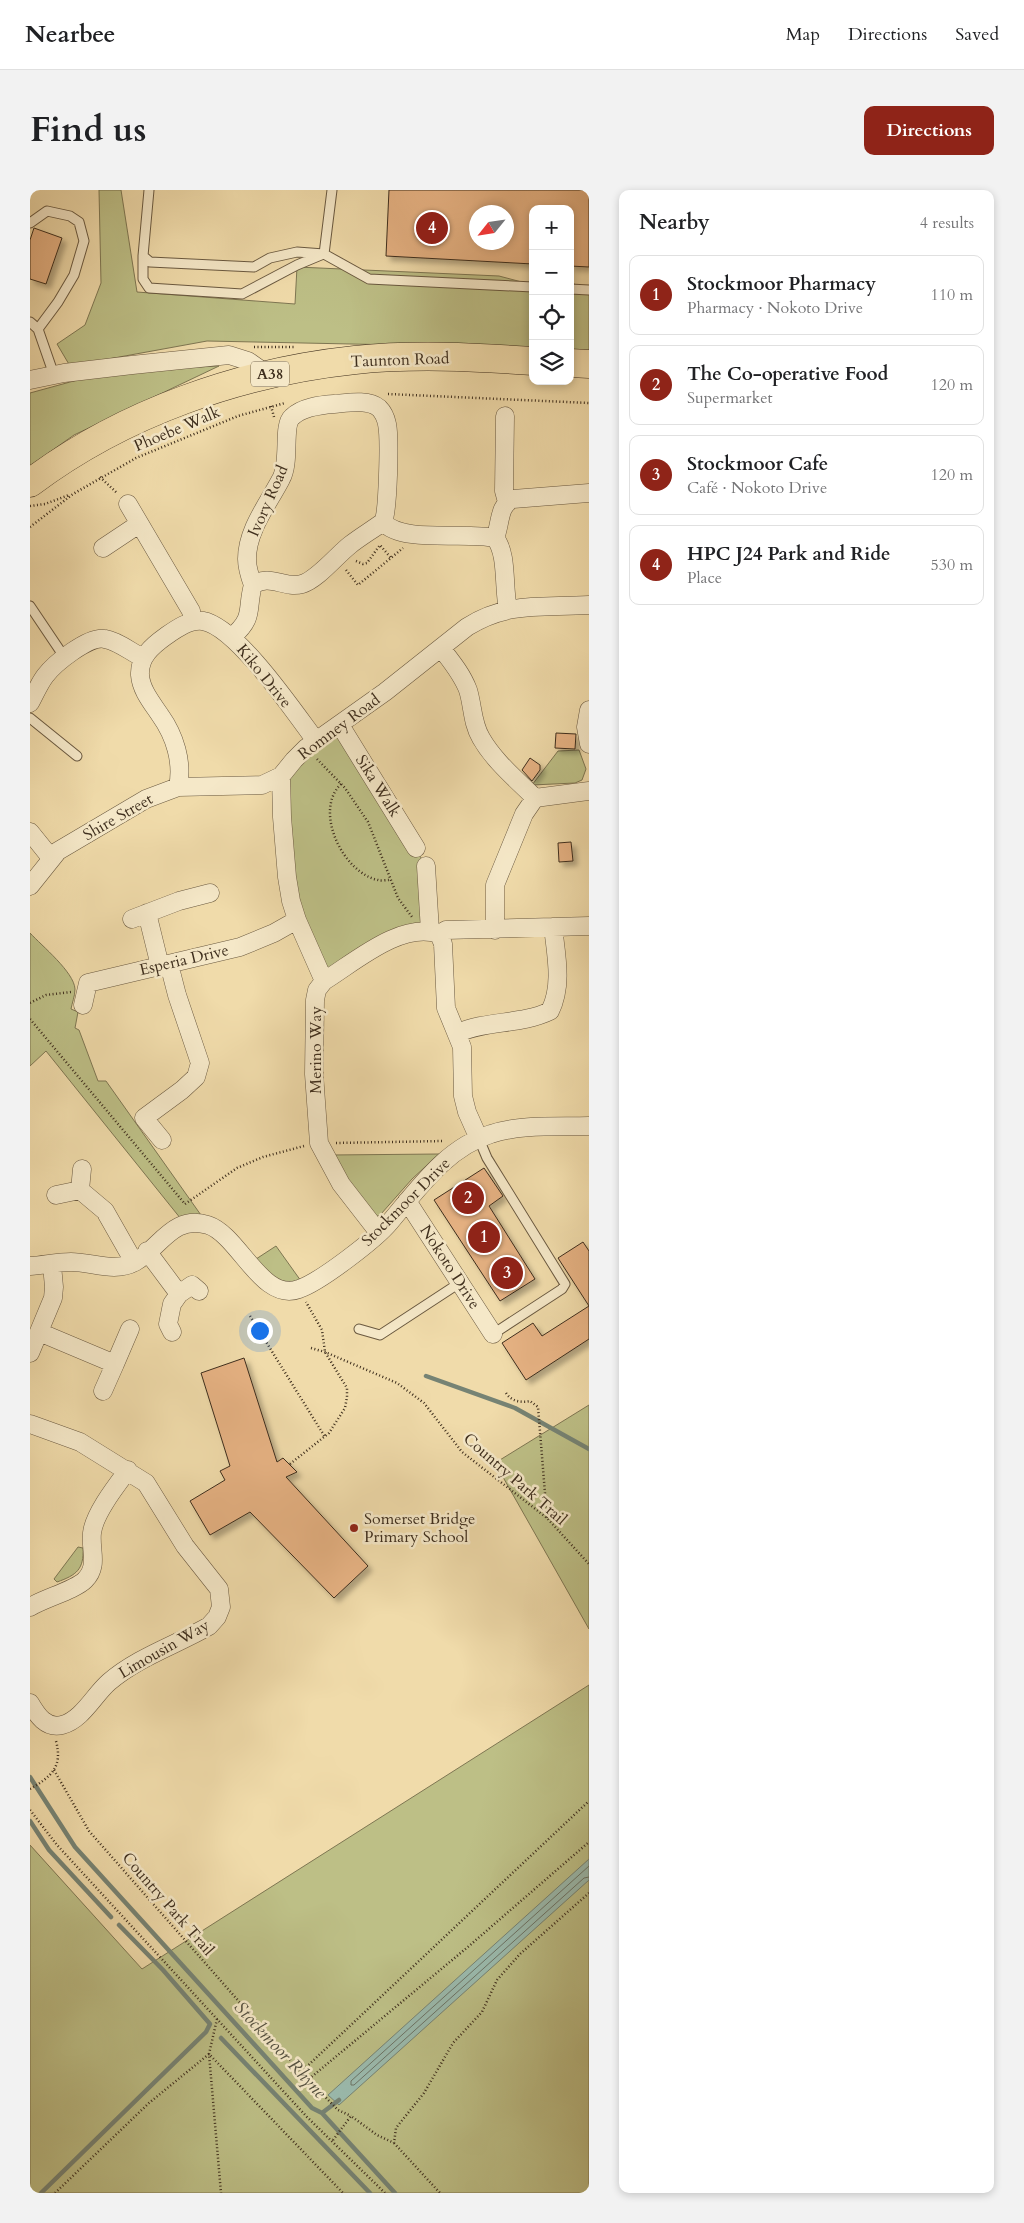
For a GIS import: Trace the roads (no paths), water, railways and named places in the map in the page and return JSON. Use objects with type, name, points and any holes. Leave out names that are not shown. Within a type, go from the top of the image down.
[{"type":"main road","name":"Taunton Road","points":[[30,482],[87,446],[130,423],[171,405],[220,388],[268,375],[310,366],[403,357],[529,361]]},
{"type":"main road","points":[[574,363],[589,364]]},
{"type":"street","points":[[30,380],[132,365],[230,355],[248,361],[268,375]]},
{"type":"street","name":"Ivory Road","points":[[253,585],[247,559],[249,544],[261,513],[286,466],[287,425],[291,418],[300,411],[318,405],[351,402],[372,404],[384,414],[387,422],[388,446],[386,511],[382,522]]},
{"type":"street","points":[[505,416],[504,491],[506,502]]},
{"type":"street","points":[[508,609],[504,592],[502,551],[495,538],[506,502],[513,499],[589,494]]},
{"type":"street","points":[[128,504],[198,621],[155,644],[143,658],[140,673],[141,681],[150,701],[172,735],[180,776],[178,787]]},
{"type":"street","points":[[232,637],[243,627],[248,618],[253,585],[260,580],[271,580],[289,585],[302,584],[346,563],[382,522],[392,529],[411,534],[482,534],[495,538]]},
{"type":"street","points":[[102,548],[139,524]]},
{"type":"street","name":"Romney Road","points":[[281,776],[294,760],[311,745],[481,618],[508,609],[558,605],[589,605]]},
{"type":"street","name":"Kiko Drive","points":[[198,621],[216,626],[232,637],[273,686],[311,745]]},
{"type":"street","points":[[30,706],[45,676],[65,658],[95,638],[104,638],[114,642],[143,658]]},
{"type":"street","points":[[441,648],[462,676],[468,691],[474,722],[480,737],[494,756],[535,798]]},
{"type":"street","points":[[589,710],[586,726],[589,744]]},
{"type":"street","name":"Sika Walk","points":[[340,725],[416,848]]},
{"type":"street","points":[[281,776],[286,877],[297,920],[324,981],[394,937],[446,930],[589,926]]},
{"type":"street","name":"Shire Street","points":[[30,886],[58,851],[135,804],[178,787],[262,785],[281,776]]},
{"type":"street","points":[[495,930],[495,886],[524,814],[535,798],[589,791]]},
{"type":"street","points":[[30,832],[51,858]]},
{"type":"street","points":[[426,866],[431,932],[443,944],[446,1008],[458,1033],[462,1047],[463,1096],[472,1125],[474,1142]]},
{"type":"street","points":[[162,1140],[144,1118],[182,1090],[196,1077],[200,1063],[177,995],[140,916],[210,892]]},
{"type":"street","name":"Esperia Drive","points":[[84,999],[88,983],[240,947],[274,933],[297,920]]},
{"type":"street","points":[[458,1033],[474,1026],[528,1019],[550,1010],[555,1002],[558,981],[553,927]]},
{"type":"street","name":"Merino Way","points":[[324,981],[317,990],[315,1000],[314,1074],[320,1143],[341,1184],[379,1233]]},
{"type":"street","name":"Stockmoor Drive","points":[[140,1257],[172,1230],[182,1225],[193,1223],[208,1225],[219,1230],[260,1276],[276,1288],[298,1290],[325,1274],[379,1233],[432,1172],[474,1142],[502,1131],[589,1126]]},
{"type":"street","points":[[80,1190],[82,1169]]},
{"type":"street","points":[[56,1195],[80,1190]]},
{"type":"street","points":[[80,1190],[105,1211],[140,1257],[179,1294]]},
{"type":"street","name":"Nokoto Drive","points":[[407,1201],[493,1334]]},
{"type":"street","points":[[30,1266],[72,1262],[118,1266],[140,1257]]},
{"type":"street","points":[[30,1353],[53,1298],[52,1265]]},
{"type":"street","points":[[172,1332],[168,1324],[172,1304],[179,1294],[192,1285],[199,1291]]},
{"type":"street","points":[[103,1391],[130,1329]]},
{"type":"street","points":[[39,1332],[115,1364]]},
{"type":"street","name":"Limousin Way","points":[[30,1424],[80,1442],[128,1470],[146,1483],[185,1546],[215,1582],[221,1598],[221,1607],[217,1617],[209,1626],[125,1670],[107,1684],[69,1723],[60,1726],[51,1725],[37,1716],[30,1703]]},
{"type":"street","points":[[30,1607],[76,1586],[89,1575],[94,1555],[92,1536],[95,1521],[128,1470]]},
{"type":"lane","points":[[149,190],[143,256],[143,279],[149,288],[242,294],[297,265],[324,254]]},
{"type":"lane","points":[[324,254],[332,190]]},
{"type":"lane","points":[[30,223],[46,211],[70,216],[79,222],[84,241],[74,275],[58,302],[38,328]]},
{"type":"lane","points":[[143,256],[150,262],[254,267],[270,258],[296,252],[324,254],[369,279],[529,287]]},
{"type":"lane","points":[[574,289],[589,290]]},
{"type":"lane","points":[[30,322],[38,328],[54,375]]},
{"type":"lane","points":[[30,606],[65,658]]},
{"type":"lane","points":[[30,706],[77,756]]},
{"type":"lane","points":[[474,1142],[487,1158],[565,1284],[562,1289],[493,1334]]},
{"type":"lane","points":[[358,1329],[380,1335],[461,1282]]},
{"type":"water","points":[[589,1859],[589,1880],[339,2105],[328,2095]]},
{"type":"waterway","points":[[426,1376],[515,1408],[589,1449]]},
{"type":"waterway","name":"Stockmoor Rhyne","points":[[30,1777],[75,1847],[312,2108],[322,2113],[339,2100]]},
{"type":"waterway","points":[[30,1821],[49,1850],[111,1917]]},
{"type":"waterway","points":[[41,2193],[206,2032],[210,2024],[163,1970],[119,1925]]},
{"type":"waterway","points":[[221,2038],[370,2193]]},
{"type":"waterway","points":[[322,2113],[395,2193]]},
{"type":"place","name":"HPC J24 Park and Ride","points":[[432,228]]},
{"type":"place","name":"The Co-operative Food","points":[[468,1198]]},
{"type":"place","name":"Stockmoor Pharmacy","points":[[484,1237]]},
{"type":"place","name":"Stockmoor Cafe","points":[[507,1273]]},
{"type":"place","name":"Somerset Bridge Primary School","points":[[354,1528]]}]
